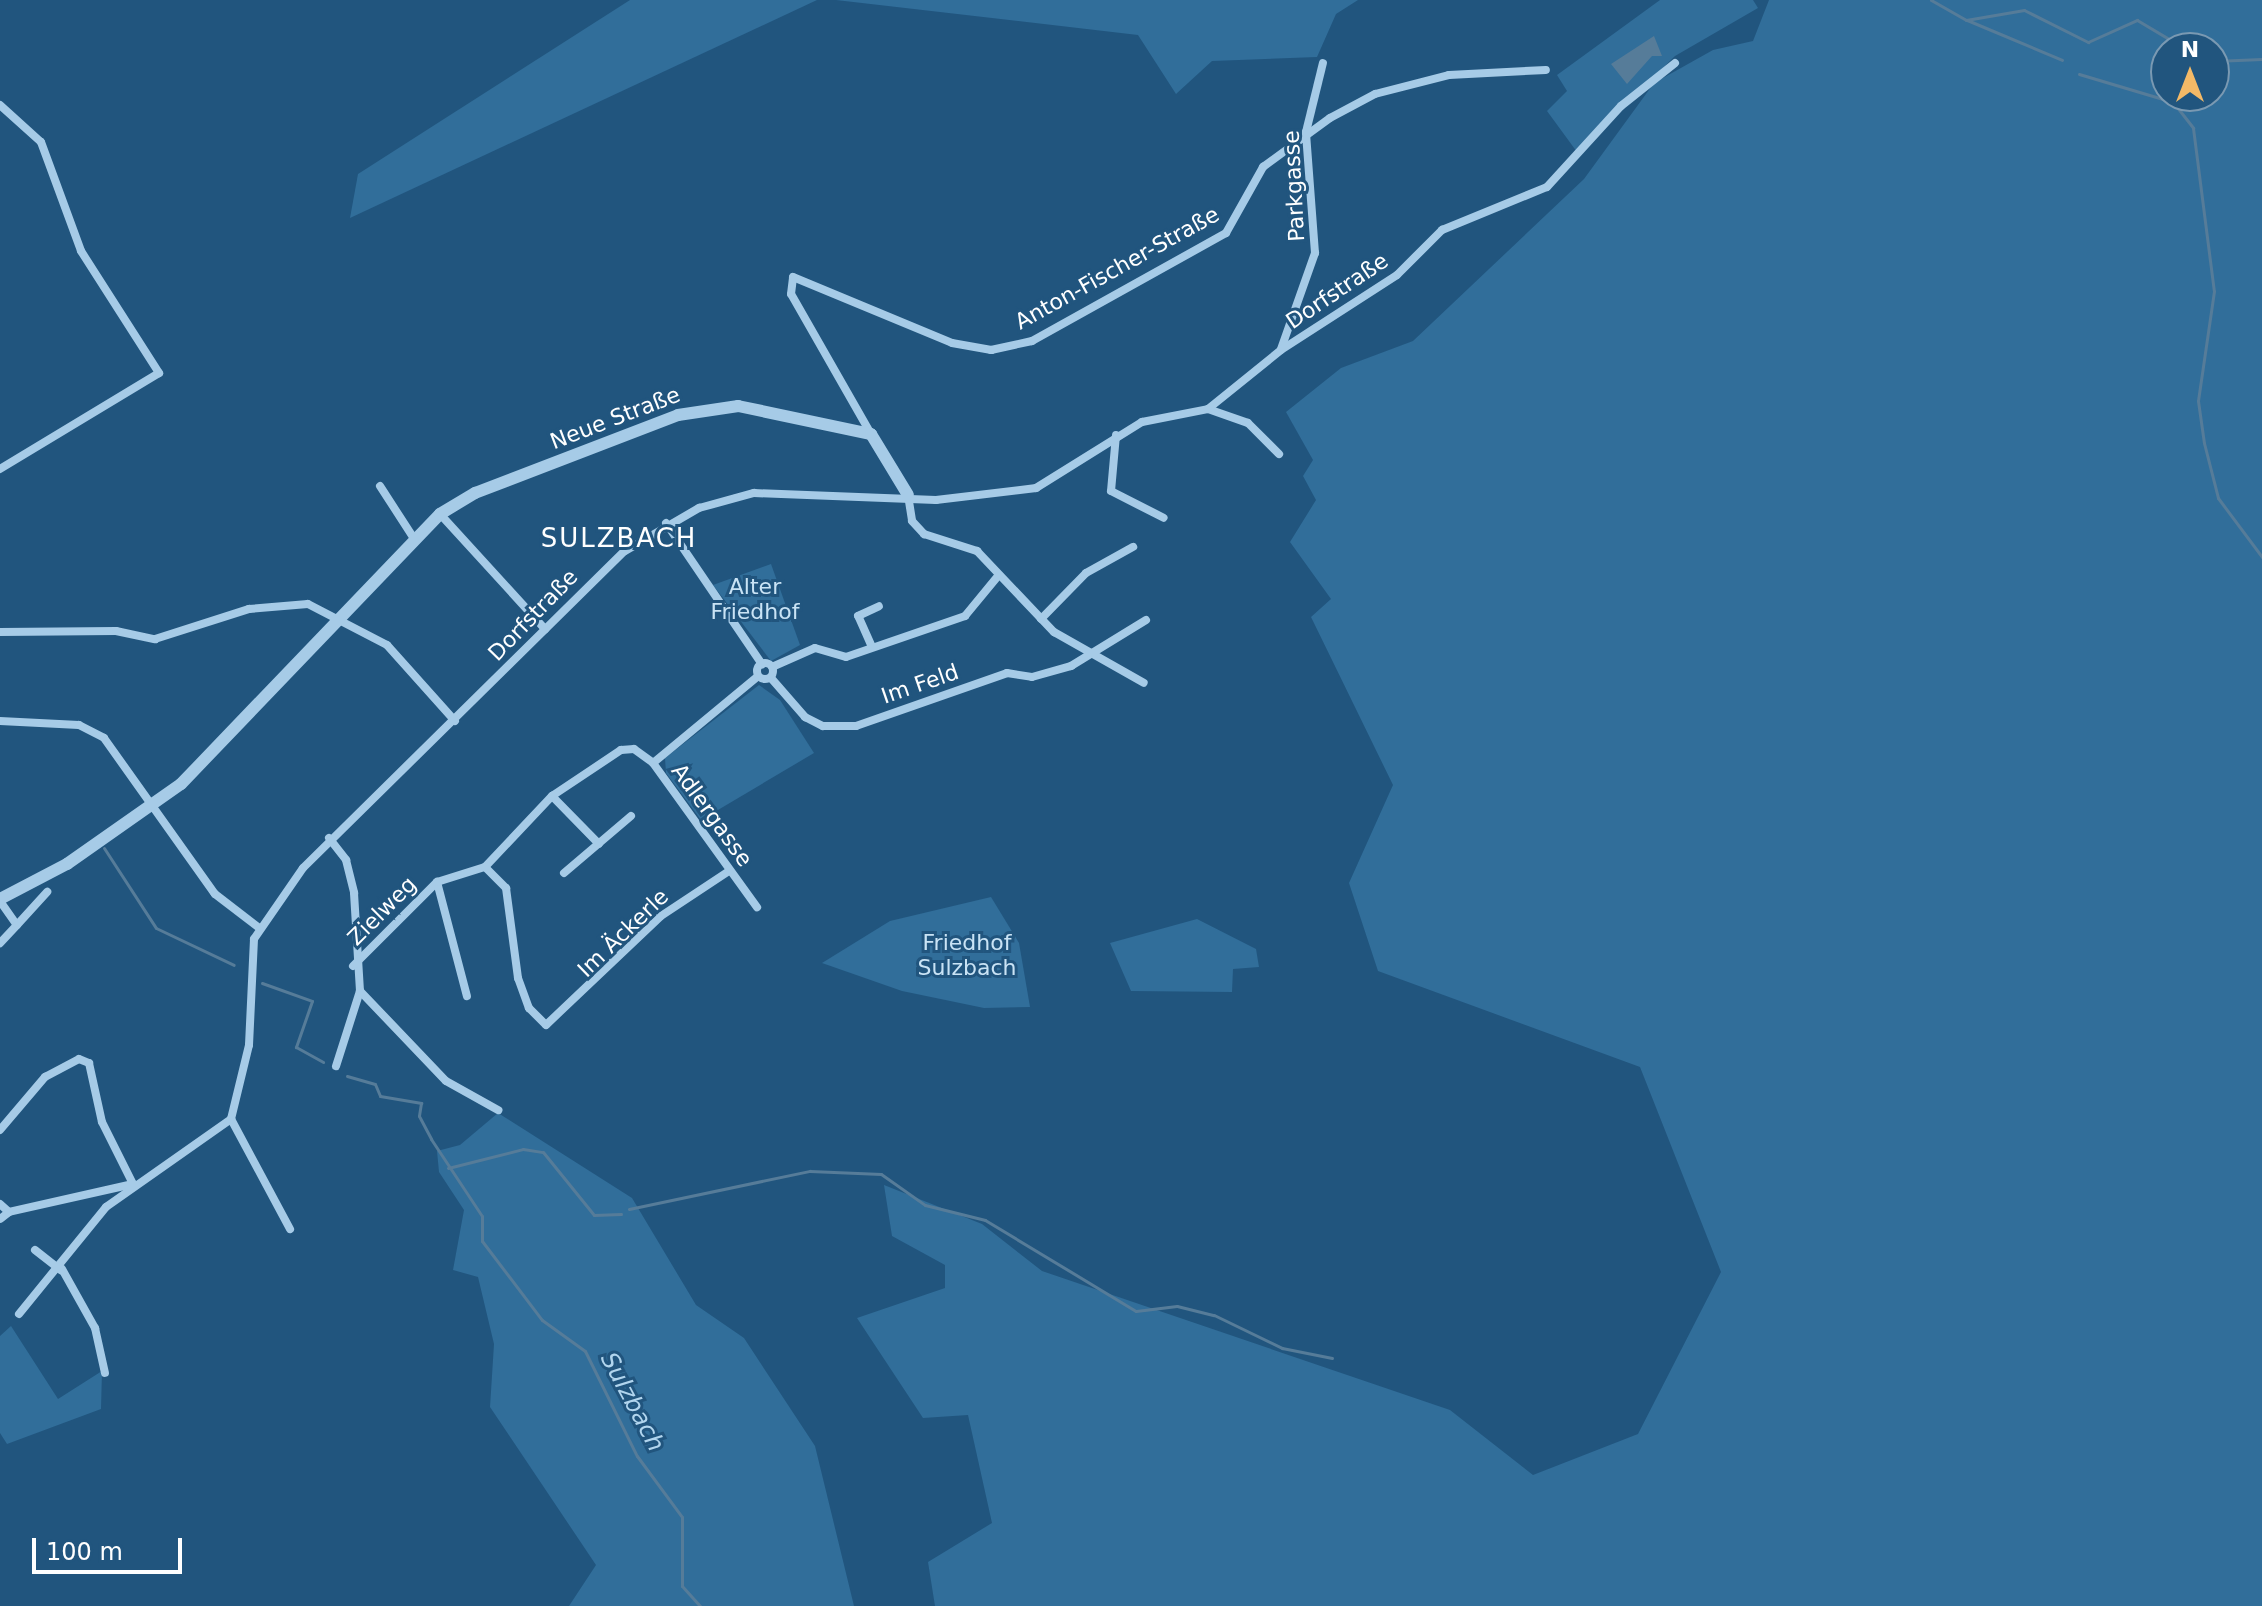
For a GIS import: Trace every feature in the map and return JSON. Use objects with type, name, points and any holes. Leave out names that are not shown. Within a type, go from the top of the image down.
[{"type":"street","name":"Parkgasse","points":[[1281,350],[1315,253],[1306,132],[1323,63]]},
{"type":"street","name":"Dorfstraße","points":[[231,1119],[249,1045],[248,968],[258,927],[329,838],[455,721],[603,569],[666,523],[754,493],[975,498],[1036,488],[1116,435],[1208,409],[1281,350],[1397,275],[1442,230],[1547,187],[1621,106],[1675,63]]},
{"type":"street","name":"Anton-Fischer-Straße","points":[[871,434],[791,294],[793,277],[952,343],[991,350],[1032,341],[1226,233],[1263,167],[1306,132],[1387,91],[1449,75],[1546,70]]},
{"type":"street","points":[[0,105],[41,142],[81,251],[159,373],[0,469]]},
{"type":"street","name":"Neue Straße","points":[[0,900],[152,805],[204,763],[440,514],[475,493],[697,409],[782,412],[871,434]]},
{"type":"street","points":[[1208,409],[1248,423],[1279,454]]},
{"type":"street","points":[[871,434],[908,495],[912,521],[924,534],[977,551],[1041,619],[1144,683]]},
{"type":"street","points":[[1116,435],[1111,491],[1164,518]]},
{"type":"street","points":[[380,486],[415,540]]},
{"type":"street","points":[[440,514],[545,629]]},
{"type":"street","points":[[666,523],[762,664],[772,667],[800,650],[846,657],[965,616],[998,576]]},
{"type":"street","points":[[1041,619],[1086,573],[1133,547]]},
{"type":"street","points":[[0,632],[116,631],[155,639],[283,603],[341,617],[387,645],[455,721]]},
{"type":"street","points":[[872,647],[858,616],[879,606]]},
{"type":"street","name":"Im Feld","points":[[771,678],[805,717],[840,727],[1093,654],[1146,620]]},
{"type":"street","points":[[653,763],[758,676],[762,664]]},
{"type":"street","points":[[758,676],[771,678],[772,667]]},
{"type":"street","points":[[0,721],[92,730],[115,748],[215,894],[258,927]]},
{"type":"street","name":"Adlergasse","points":[[634,749],[653,763],[757,907]]},
{"type":"street","name":"Zielweg","points":[[353,966],[437,882],[485,867],[552,796],[634,749]]},
{"type":"street","points":[[552,796],[599,844]]},
{"type":"street","points":[[564,873],[631,816]]},
{"type":"street","points":[[329,838],[346,860],[354,893],[353,966],[360,991],[446,1081],[498,1110]]},
{"type":"street","name":"Im Äckerle","points":[[485,867],[506,888],[515,918],[518,978],[529,1008],[546,1025],[661,916],[729,871]]},
{"type":"street","name":"Zielweg","points":[[437,882],[467,996]]},
{"type":"street","points":[[0,943],[47,892]]},
{"type":"street","points":[[0,900],[17,925]]},
{"type":"street","points":[[336,1066],[360,991]]},
{"type":"street","points":[[0,1130],[45,1077],[79,1059],[89,1063],[102,1122],[133,1184]]},
{"type":"street","points":[[19,1314],[62,1269],[106,1207],[133,1184],[231,1119],[290,1229]]},
{"type":"street","points":[[0,1219],[9,1212],[96,1188],[133,1184]]},
{"type":"street","points":[[0,1204],[9,1212]]},
{"type":"street","points":[[35,1250],[62,1269],[95,1328],[105,1373]]},
{"type":"green space","points":[[630,0],[817,0],[350,218],[358,174]]},
{"type":"green space","points":[[836,0],[1358,0],[1336,14],[1317,57],[1212,61],[1176,94],[1138,35]]},
{"type":"green space","points":[[1660,0],[1753,0],[1758,8],[1675,56],[1577,152],[1547,111],[1567,91],[1557,75]]},
{"type":"green space","points":[[1769,0],[2262,0],[2262,1606],[935,1606],[928,1562],[992,1523],[968,1415],[923,1418],[857,1318],[945,1288],[945,1265],[892,1236],[884,1185],[982,1224],[1042,1271],[1450,1410],[1533,1475],[1638,1434],[1721,1272],[1640,1067],[1378,971],[1349,883],[1393,785],[1311,617],[1331,599],[1290,542],[1316,500],[1303,476],[1313,460],[1286,412],[1341,368],[1413,341],[1584,179],[1654,83],[1713,50],[1753,41]]},
{"type":"green space","name":"Alter Friedhof","points":[[771,564],[800,645],[771,661],[713,585]]},
{"type":"green space","points":[[759,685],[780,700],[814,753],[701,820],[666,773],[665,758]]},
{"type":"green space","name":"Friedhof Sulzbach","points":[[991,897],[1019,943],[1030,1007],[984,1008],[902,991],[822,963],[890,921]]},
{"type":"green space","points":[[1197,919],[1256,949],[1259,967],[1233,969],[1232,992],[1131,991],[1110,943]]},
{"type":"green space","points":[[498,1113],[632,1198],[696,1305],[744,1338],[815,1446],[854,1606],[569,1606],[596,1565],[490,1407],[494,1344],[478,1277],[453,1270],[464,1210],[439,1172],[437,1151],[460,1145]]},
{"type":"green space","points":[[11,1326],[58,1399],[102,1371],[101,1409],[7,1444],[0,1433],[0,1336]]},
{"type":"shaded area","points":[[1654,36],[1662,56],[1652,56],[1627,84],[1611,64]]},
{"type":"waterway","points":[[1931,0],[1966,20],[2024,10],[2088,42],[2137,20],[2157,32]]},
{"type":"waterway","points":[[1967,20],[2062,60]]},
{"type":"waterway","points":[[2230,60],[2262,59]]},
{"type":"waterway","points":[[2079,74],[2173,102],[2193,128],[2214,291],[2198,401],[2204,443],[2218,498],[2262,557]]},
{"type":"waterway","points":[[104,848],[156,928],[234,965]]},
{"type":"waterway","points":[[262,983],[312,1001],[296,1047],[323,1062]]},
{"type":"waterway","name":"Sulzbach","points":[[347,1076],[375,1084],[380,1096],[421,1103],[419,1116],[431,1139],[482,1216],[482,1241],[542,1320],[585,1351],[637,1456],[682,1517],[682,1586],[700,1606]]},
{"type":"waterway","points":[[448,1168],[523,1149],[543,1152],[594,1215],[621,1214]]},
{"type":"waterway","points":[[629,1209],[810,1171],[881,1174],[925,1205],[985,1220],[1136,1311],[1177,1306],[1214,1315],[1282,1348],[1332,1358]]},
{"type":"district","name":"SULZBACH","points":[[619,539]]}]
